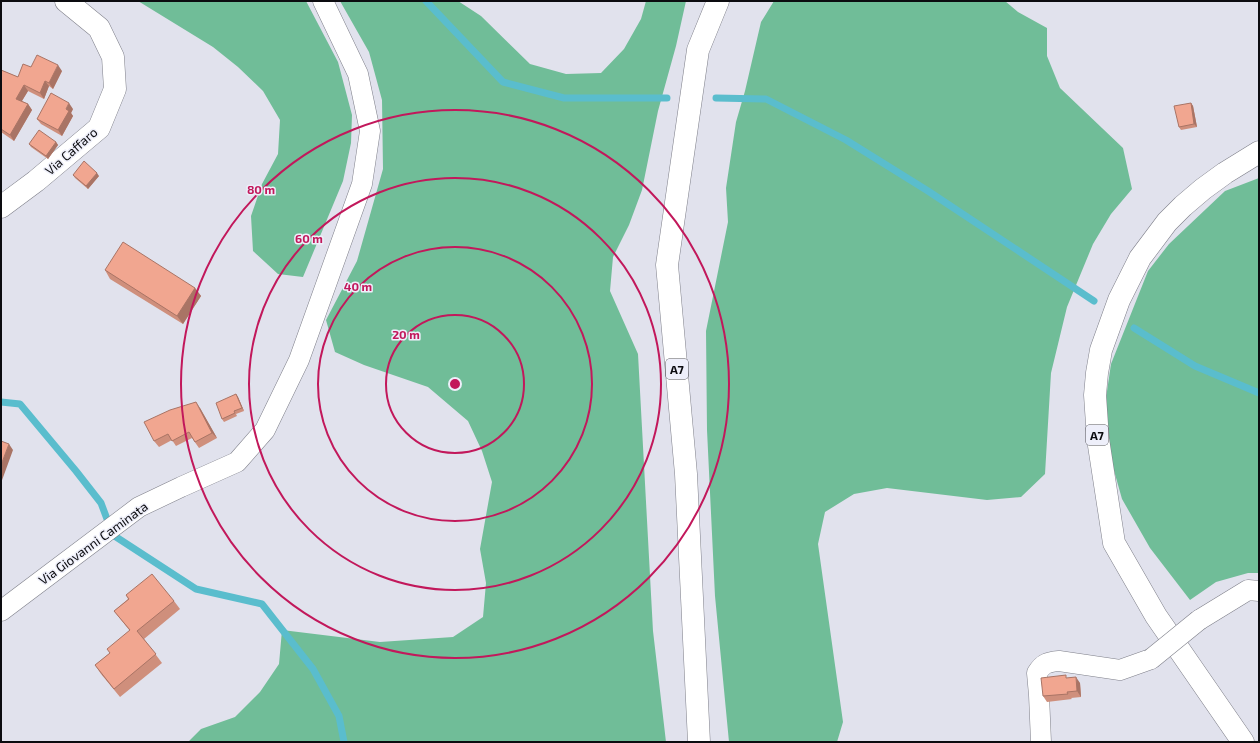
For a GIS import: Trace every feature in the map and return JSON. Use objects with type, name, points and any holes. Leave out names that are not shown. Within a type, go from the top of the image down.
[{"type":"main road","name":"Via Caffaro","points":[[1,207],[36,182],[99,128],[116,89],[113,57],[99,28],[66,1]]},
{"type":"main road","name":"A7","points":[[699,742],[686,474],[667,265],[698,50],[718,1]]},
{"type":"main road","name":"A7","points":[[1243,742],[1156,616],[1114,543],[1098,439],[1095,395],[1101,350],[1119,300],[1140,258],[1167,222],[1202,189],[1259,152]]},
{"type":"street","name":"Via Giovanni Caminata","points":[[1,611],[139,507],[236,462],[265,430],[299,360],[362,184],[370,131],[358,74],[323,1]]},
{"type":"street","points":[[1041,742],[1037,672],[1042,665],[1059,661],[1120,670],[1151,658],[1199,620],[1248,590],[1259,591]]},
{"type":"green space","points":[[138,1],[306,1],[338,62],[352,115],[351,143],[343,181],[303,277],[278,274],[253,251],[251,216],[262,184],[278,154],[280,120],[263,91],[238,67],[213,47]]},
{"type":"green space","points":[[340,1],[458,1],[481,16],[530,64],[566,74],[601,73],[624,49],[641,19],[646,1],[686,1],[676,46],[658,111],[642,190],[629,225],[613,257],[610,291],[638,354],[653,631],[666,742],[188,742],[201,729],[235,717],[260,692],[279,664],[282,630],[380,642],[453,637],[483,617],[486,583],[480,549],[492,482],[482,451],[468,421],[428,387],[364,365],[335,352],[326,320],[357,261],[383,169],[382,100],[369,52]]},
{"type":"green space","points":[[774,1],[1005,1],[1018,12],[1047,28],[1047,56],[1060,88],[1123,148],[1132,189],[1111,214],[1093,244],[1067,307],[1051,373],[1045,474],[1021,497],[987,500],[887,488],[854,494],[825,512],[818,544],[843,722],[837,742],[729,742],[715,596],[707,430],[706,331],[728,222],[726,188],[736,122],[745,91],[761,22]]},
{"type":"green space","points":[[1259,178],[1259,573],[1248,573],[1216,582],[1190,600],[1150,548],[1122,499],[1113,467],[1108,433],[1106,398],[1111,364],[1148,271],[1169,244],[1225,191]]},
{"type":"building","points":[[37,55],[58,65],[49,83],[45,81],[40,93],[24,85],[16,99],[28,104],[10,135],[1,129],[1,70],[18,77],[23,64],[31,67]]},
{"type":"building","points":[[51,93],[69,103],[66,109],[69,111],[58,130],[37,119]]},
{"type":"building","points":[[1191,103],[1194,124],[1179,127],[1174,106]]},
{"type":"building","points":[[39,130],[56,142],[46,156],[29,144]]},
{"type":"building","points":[[84,161],[97,173],[86,186],[73,175]]},
{"type":"building","points":[[123,242],[195,288],[177,316],[105,270]]},
{"type":"building","points":[[236,394],[242,408],[234,411],[235,413],[222,419],[216,403]]},
{"type":"building","points":[[196,402],[212,433],[195,442],[189,432],[172,441],[168,434],[154,441],[144,422],[170,410]]},
{"type":"building","points":[[1,441],[9,444],[1,465]]},
{"type":"building","points":[[152,574],[174,601],[137,631],[156,654],[114,689],[95,665],[110,653],[107,649],[130,630],[114,611],[129,599],[126,595]]},
{"type":"building","points":[[1066,675],[1066,678],[1076,677],[1077,691],[1067,692],[1068,694],[1043,696],[1041,678]]},
{"type":"waterway","points":[[426,1],[503,82],[564,98],[667,98]]},
{"type":"waterway","points":[[716,98],[766,99],[846,140],[928,191],[1094,301]]},
{"type":"waterway","points":[[1134,328],[1195,366],[1259,393]]},
{"type":"waterway","points":[[1,402],[20,404],[101,503],[113,535],[196,589],[262,604],[313,669],[339,716],[344,742]]}]
